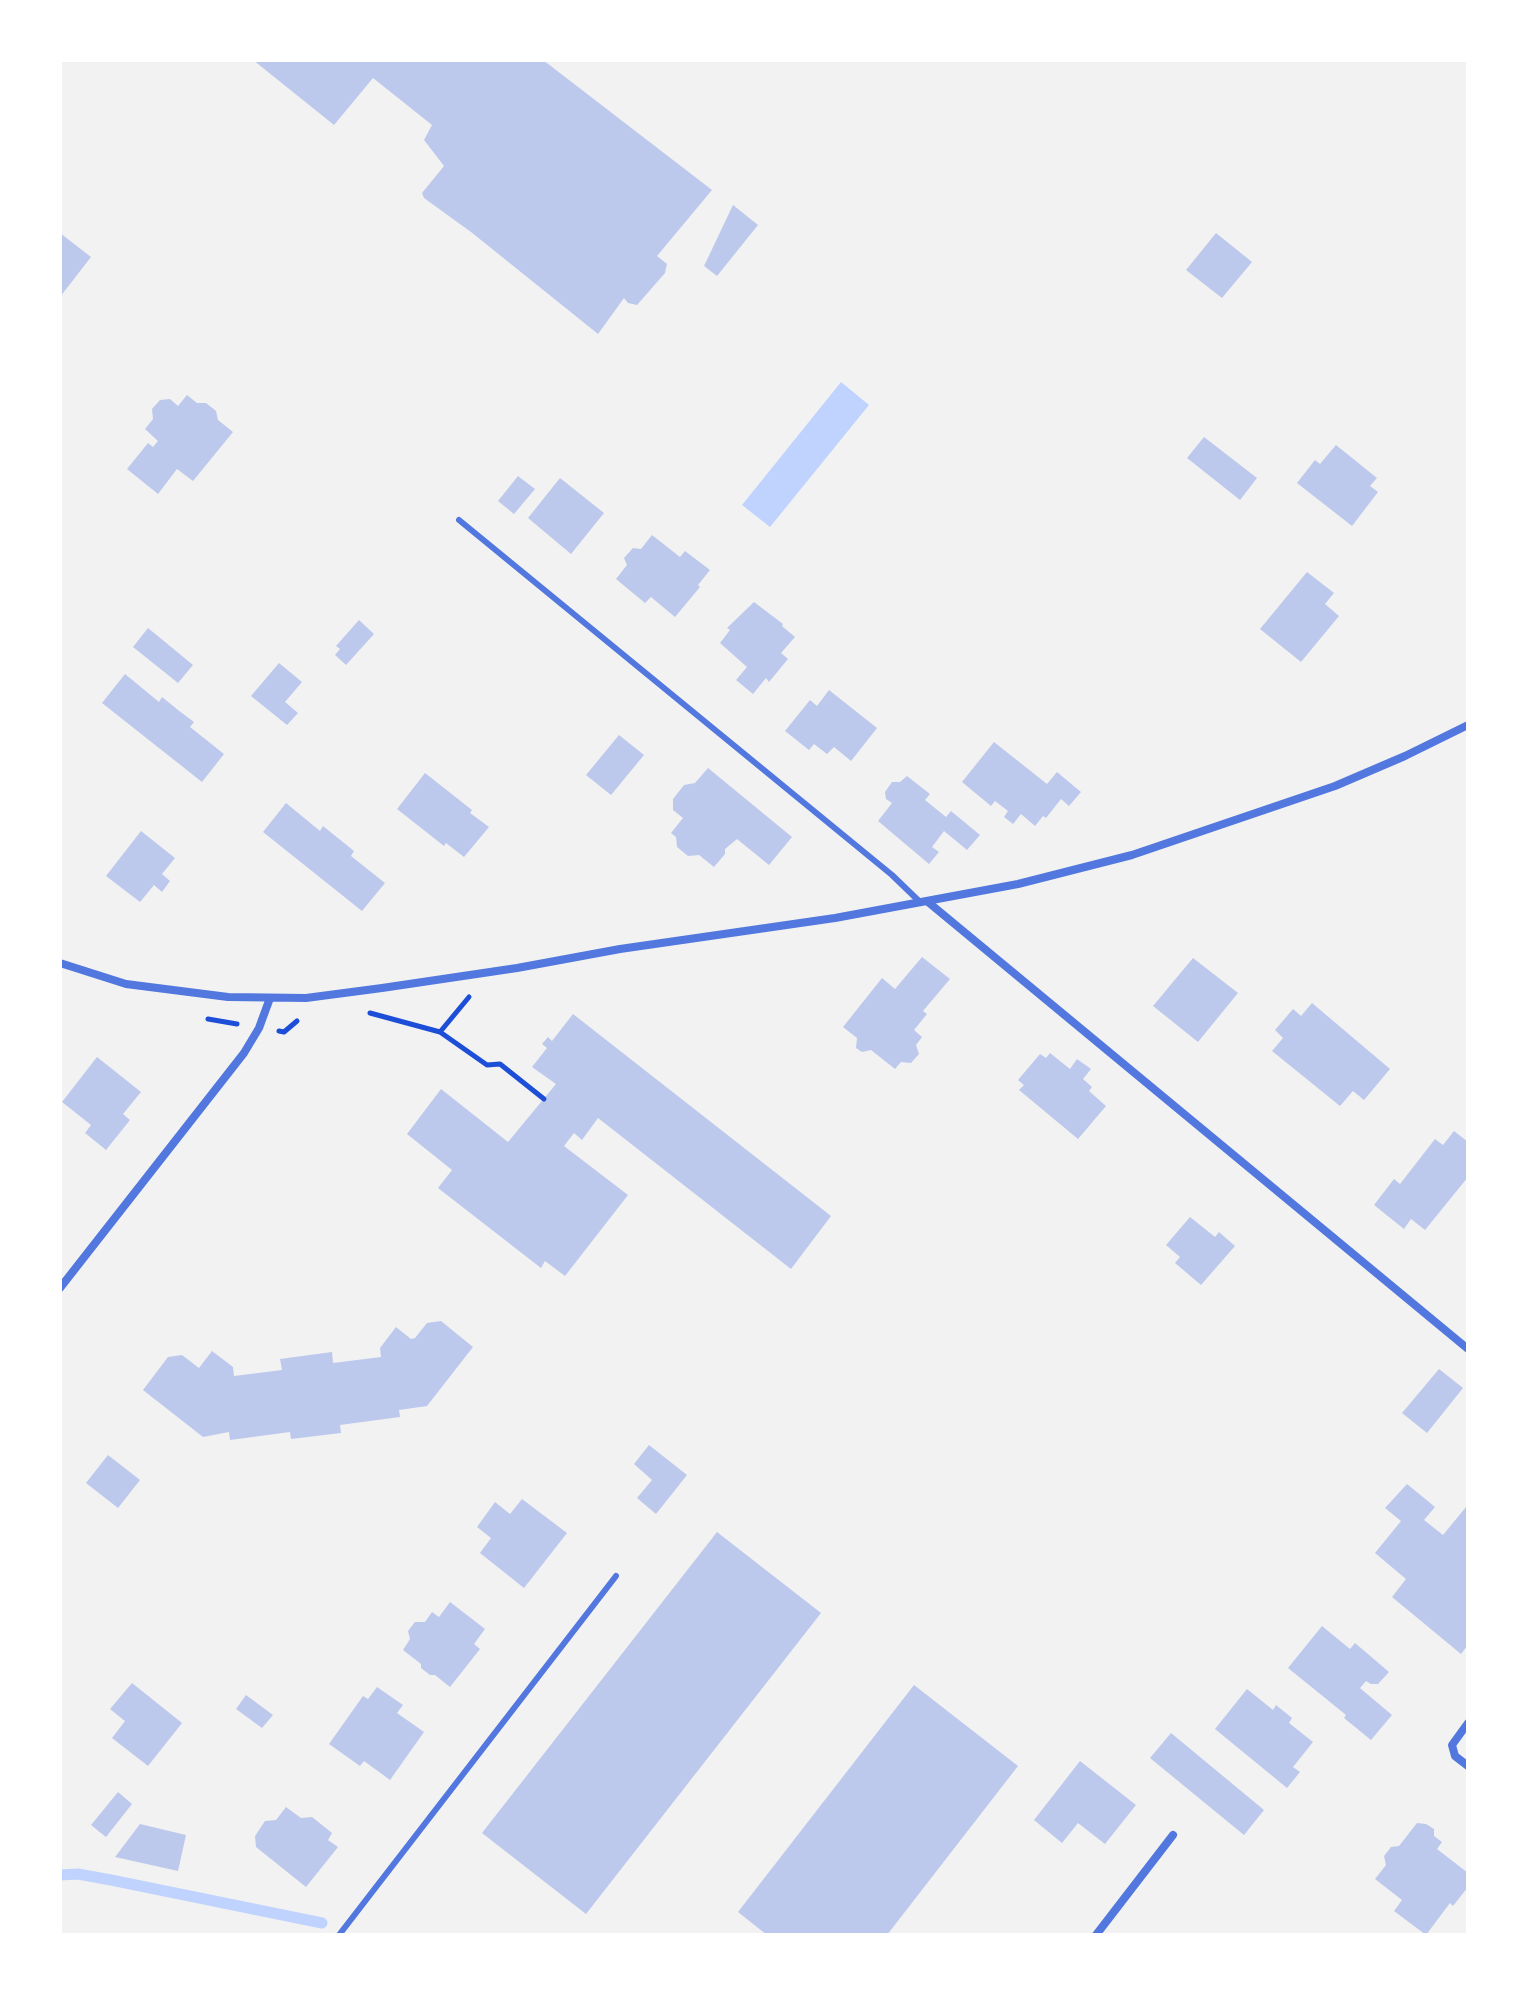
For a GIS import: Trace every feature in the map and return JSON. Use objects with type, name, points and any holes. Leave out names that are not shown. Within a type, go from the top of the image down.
[{"type":"street","points":[[60,963],[126,984],[228,997],[337,994],[924,903],[1032,881],[1180,839],[1335,786],[1468,725]]},
{"type":"street","points":[[924,903],[1468,1349]]},
{"type":"street","points":[[60,1288],[244,1053],[259,1028],[270,998]]},
{"type":"street","points":[[1468,1723],[1452,1745],[1455,1756],[1468,1766]]},
{"type":"street","points":[[1096,1935],[1173,1835]]},
{"type":"lane","points":[[459,520],[924,903]]},
{"type":"lane","points":[[339,1935],[616,1576]]},
{"type":"path","points":[[440,1032],[469,997],[466,976]]},
{"type":"path","points":[[361,1010],[440,1032],[487,1065],[500,1064],[544,1099]]},
{"type":"water","points":[[841,382],[869,405],[770,527],[742,505]]},
{"type":"building","points":[[253,60],[543,60],[712,190],[657,256],[667,264],[665,273],[637,305],[628,303],[624,298],[598,334],[424,198],[422,193],[444,166],[424,140],[432,125],[373,78],[334,125]]},
{"type":"building","points":[[733,205],[758,225],[717,276],[704,266]]},
{"type":"building","points":[[60,233],[91,257],[60,297]]},
{"type":"building","points":[[1216,233],[1252,262],[1222,298],[1186,270]]},
{"type":"building","points":[[187,395],[216,411],[218,420],[233,432],[193,481],[177,469],[158,494],[127,469],[148,443],[153,447],[158,441],[145,429],[153,419],[152,409],[160,400],[170,399],[178,406]]},
{"type":"building","points":[[1204,437],[1257,478],[1240,500],[1187,458]]},
{"type":"building","points":[[1336,445],[1377,478],[1370,486],[1378,492],[1352,526],[1297,483],[1315,460],[1320,464]]},
{"type":"building","points":[[518,476],[535,489],[514,514],[498,501]]},
{"type":"building","points":[[560,478],[604,513],[571,554],[528,518]]},
{"type":"building","points":[[652,535],[680,557],[685,551],[710,570],[675,617],[651,597],[645,603],[616,579],[627,565],[624,558],[633,548],[641,549]]},
{"type":"building","points":[[1307,572],[1334,593],[1325,604],[1339,616],[1301,662],[1260,629]]},
{"type":"building","points":[[754,602],[795,637],[781,653],[788,659],[769,682],[766,678],[753,694],[736,680],[747,667],[720,643],[730,630],[727,628]]},
{"type":"building","points":[[359,620],[374,634],[346,665],[335,655],[340,649],[336,646]]},
{"type":"building","points":[[148,628],[193,665],[178,683],[133,647]]},
{"type":"building","points":[[279,663],[302,682],[285,702],[298,713],[287,725],[251,696]]},
{"type":"building","points":[[125,674],[159,702],[162,697],[194,722],[190,727],[224,754],[202,782],[102,703]]},
{"type":"building","points":[[829,690],[877,728],[851,761],[834,747],[827,754],[814,744],[809,750],[785,731],[810,700],[817,706]]},
{"type":"building","points":[[619,735],[644,755],[611,795],[586,775]]},
{"type":"building","points":[[994,742],[1047,784],[1057,772],[1081,792],[1069,806],[1061,799],[1035,826],[1021,814],[1013,824],[1004,817],[1008,811],[995,801],[991,806],[962,782]]},
{"type":"building","points":[[708,768],[792,837],[769,865],[737,839],[725,849],[725,854],[714,867],[699,855],[688,856],[677,847],[676,837],[671,833],[683,818],[673,810],[673,799],[684,785],[695,783]]},
{"type":"building","points":[[425,773],[489,827],[464,857],[446,843],[444,846],[397,809]]},
{"type":"building","points":[[907,776],[930,794],[925,800],[946,817],[951,811],[980,835],[967,850],[944,831],[932,847],[939,852],[929,864],[878,821],[892,803],[886,799],[885,792],[892,782],[900,782]]},
{"type":"building","points":[[286,803],[320,831],[323,826],[354,851],[351,856],[385,883],[362,911],[263,832]]},
{"type":"building","points":[[141,831],[175,858],[162,874],[170,881],[162,892],[154,885],[140,902],[106,876]]},
{"type":"building","points":[[922,957],[950,979],[923,1011],[927,1014],[914,1030],[922,1037],[916,1045],[919,1054],[911,1063],[901,1062],[895,1069],[871,1050],[862,1052],[856,1048],[857,1038],[843,1027],[882,978],[895,989]]},
{"type":"building","points":[[1193,958],[1238,993],[1198,1042],[1153,1006]]},
{"type":"building","points":[[1312,1003],[1390,1069],[1364,1100],[1353,1091],[1340,1106],[1272,1051],[1283,1038],[1275,1030],[1293,1009],[1301,1016]]},
{"type":"building","points":[[573,1014],[831,1216],[791,1269],[598,1118],[582,1140],[574,1133],[564,1146],[628,1195],[565,1276],[545,1261],[541,1268],[438,1188],[452,1170],[407,1134],[441,1089],[508,1142],[556,1084],[532,1067],[547,1048],[542,1044],[548,1037],[552,1041]]},
{"type":"building","points":[[1050,1053],[1070,1069],[1077,1059],[1091,1069],[1083,1079],[1092,1087],[1089,1091],[1106,1106],[1078,1139],[1019,1090],[1024,1085],[1018,1080],[1040,1054],[1046,1058]]},
{"type":"building","points":[[97,1057],[141,1092],[123,1114],[130,1120],[106,1150],[85,1133],[91,1125],[62,1102]]},
{"type":"building","points":[[1454,1131],[1468,1142],[1468,1177],[1425,1230],[1411,1219],[1404,1229],[1374,1205],[1394,1179],[1400,1184],[1435,1139],[1443,1145]]},
{"type":"building","points":[[1190,1217],[1215,1237],[1219,1232],[1235,1246],[1201,1285],[1175,1263],[1180,1257],[1166,1245]]},
{"type":"building","points":[[441,1321],[473,1347],[427,1406],[399,1410],[400,1417],[340,1425],[341,1433],[291,1439],[290,1432],[230,1440],[229,1432],[203,1437],[143,1390],[168,1357],[182,1355],[199,1368],[212,1351],[233,1367],[234,1376],[282,1370],[280,1359],[332,1352],[333,1363],[381,1357],[380,1348],[396,1327],[411,1339],[427,1323]]},
{"type":"building","points":[[1439,1369],[1463,1388],[1427,1433],[1402,1413]]},
{"type":"building","points":[[649,1445],[687,1475],[656,1514],[637,1498],[652,1480],[634,1464]]},
{"type":"building","points":[[108,1455],[140,1480],[118,1508],[86,1483]]},
{"type":"building","points":[[1407,1484],[1435,1507],[1424,1520],[1443,1535],[1466,1507],[1468,1509],[1468,1645],[1461,1654],[1392,1597],[1406,1579],[1375,1553],[1401,1521],[1385,1508]]},
{"type":"building","points":[[522,1499],[567,1533],[524,1588],[480,1553],[491,1538],[477,1527],[495,1502],[510,1514]]},
{"type":"building","points":[[717,1532],[821,1613],[586,1914],[482,1833]]},
{"type":"building","points":[[450,1602],[485,1629],[474,1644],[480,1649],[450,1687],[421,1668],[421,1664],[403,1650],[410,1639],[408,1631],[415,1622],[425,1622],[432,1612],[439,1617]]},
{"type":"building","points":[[1322,1626],[1350,1649],[1355,1643],[1389,1672],[1378,1684],[1366,1681],[1360,1688],[1392,1715],[1371,1740],[1344,1718],[1346,1715],[1288,1668]]},
{"type":"building","points":[[132,1683],[182,1723],[148,1766],[112,1738],[125,1721],[110,1709]]},
{"type":"building","points":[[914,1685],[1018,1766],[887,1935],[767,1935],[738,1912]]},
{"type":"building","points":[[377,1687],[403,1705],[397,1713],[424,1732],[390,1780],[364,1761],[360,1766],[329,1744],[363,1696],[368,1699]]},
{"type":"building","points":[[1247,1689],[1273,1710],[1276,1705],[1292,1718],[1289,1723],[1313,1742],[1293,1767],[1300,1772],[1287,1788],[1215,1729]]},
{"type":"building","points":[[246,1695],[273,1715],[262,1728],[236,1709]]},
{"type":"building","points":[[1171,1733],[1264,1810],[1244,1835],[1150,1758]]},
{"type":"building","points":[[1080,1761],[1136,1805],[1105,1844],[1078,1823],[1062,1843],[1034,1820]]},
{"type":"building","points":[[118,1792],[132,1804],[106,1837],[91,1825]]},
{"type":"building","points":[[286,1807],[301,1818],[312,1817],[332,1833],[328,1840],[338,1847],[306,1887],[256,1847],[255,1836],[265,1821],[276,1820]]},
{"type":"building","points":[[1417,1823],[1434,1829],[1434,1836],[1442,1842],[1437,1849],[1468,1873],[1468,1887],[1453,1906],[1450,1903],[1426,1935],[1394,1911],[1402,1900],[1375,1879],[1386,1865],[1384,1856],[1391,1847],[1399,1846]]},
{"type":"building","points":[[140,1824],[186,1835],[178,1871],[115,1857]]},
{"type":"waterway","points":[[60,1875],[78,1874],[111,1880],[322,1923]]}]
